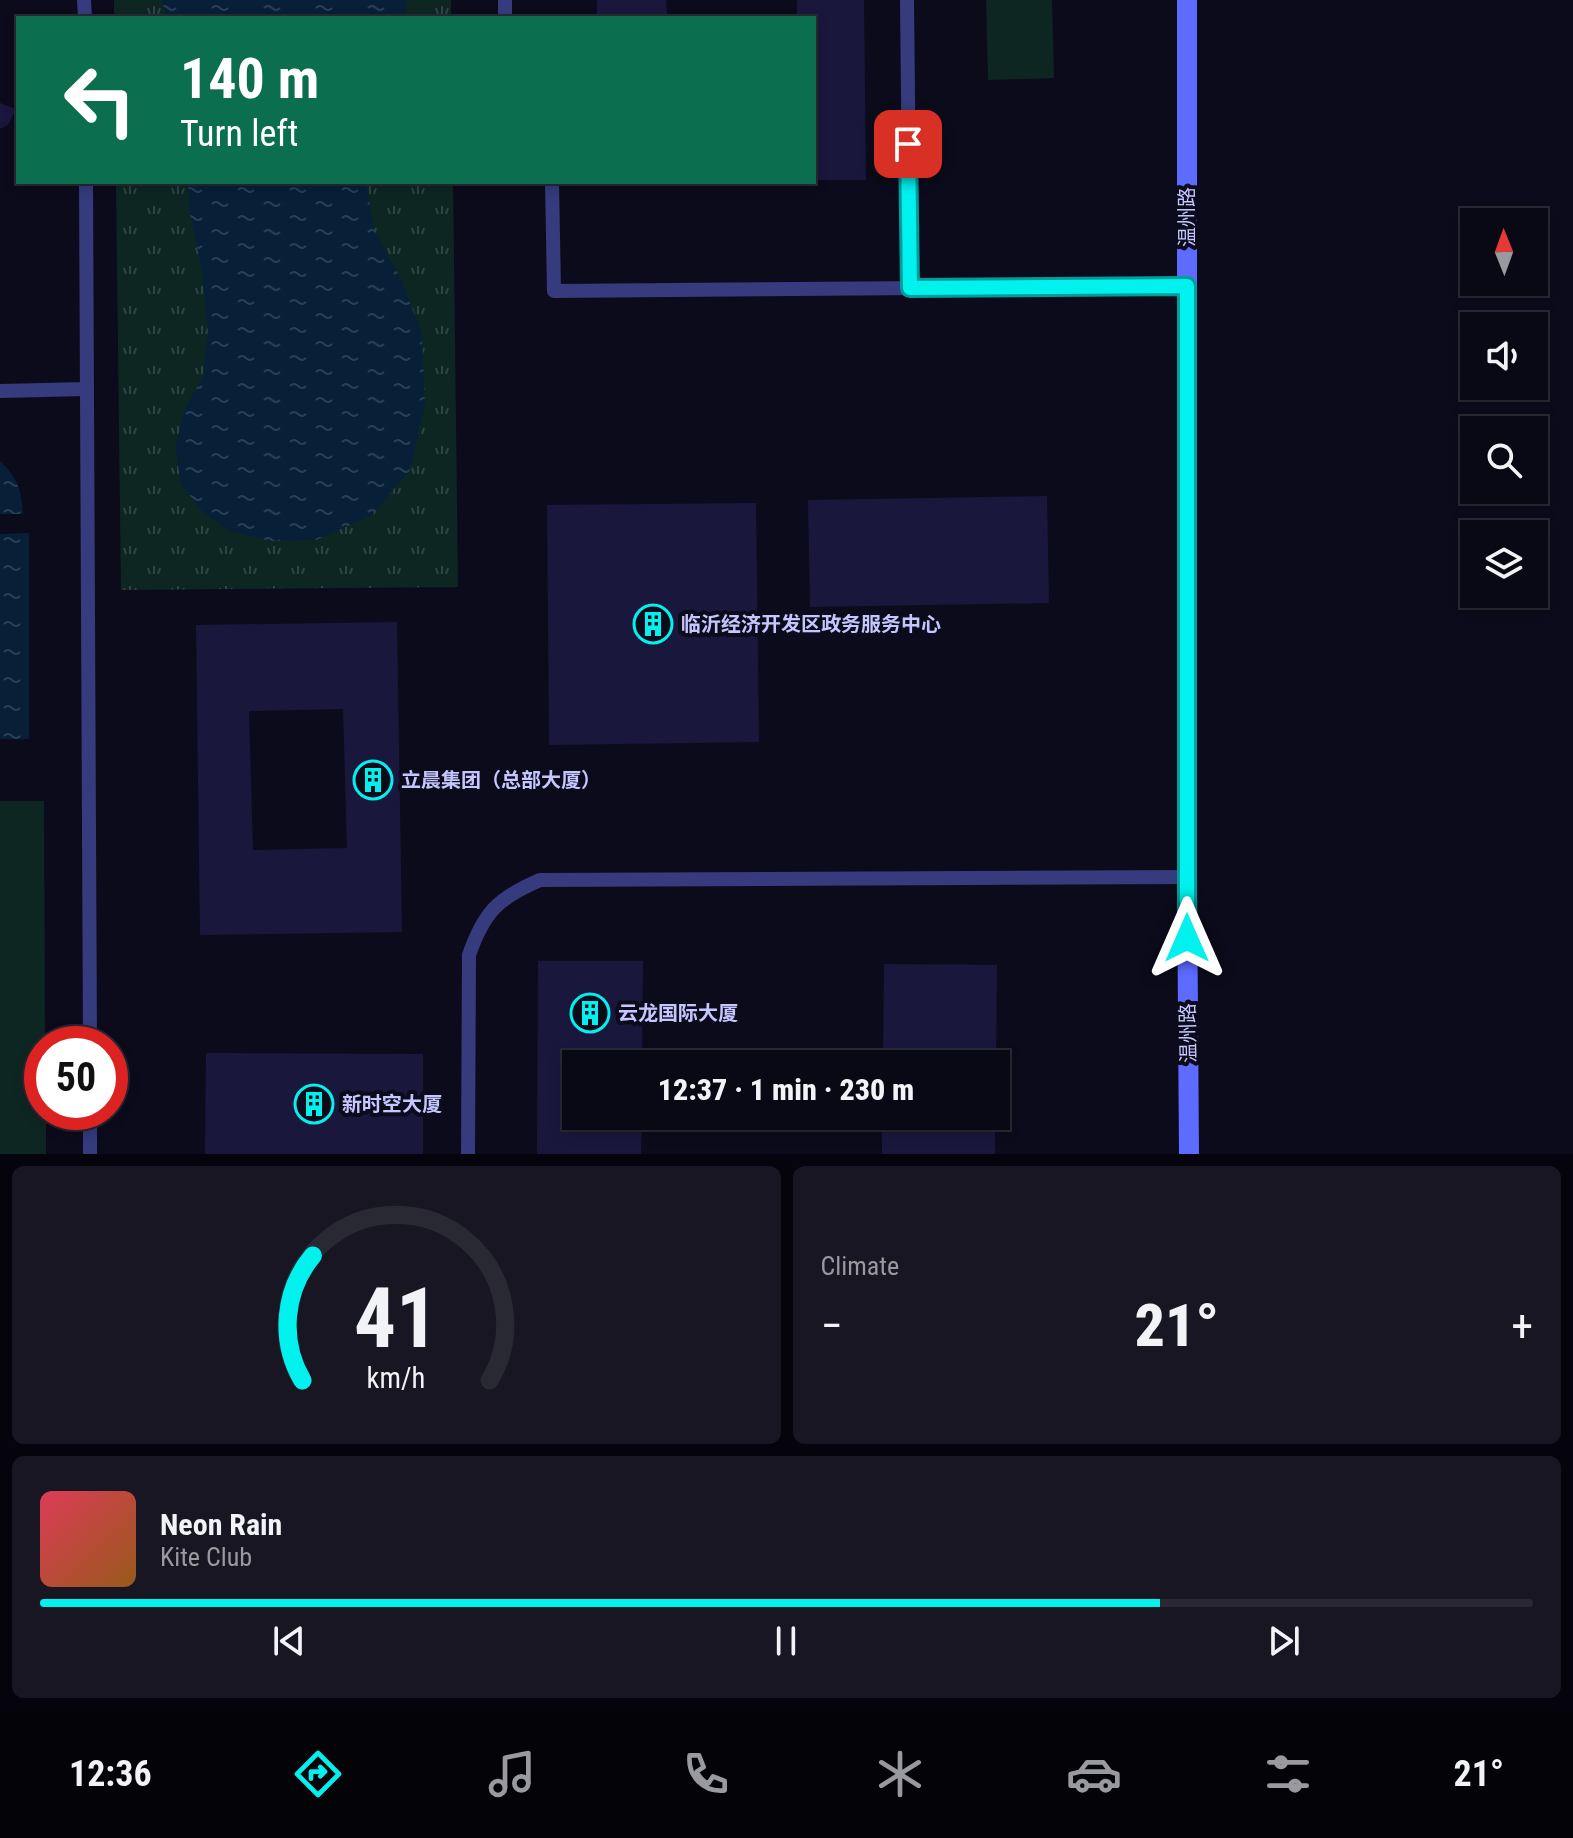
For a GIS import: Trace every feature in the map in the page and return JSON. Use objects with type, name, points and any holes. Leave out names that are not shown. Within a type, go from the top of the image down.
[{"type":"main road","name":"温州路","points":[[1187,0],[1189,1154]]},
{"type":"lane","points":[[907,0],[910,288]]},
{"type":"lane","points":[[86,184],[90,1026]]},
{"type":"lane","points":[[552,184],[554,291],[1187,286]]},
{"type":"lane","points":[[0,391],[87,389]]},
{"type":"lane","points":[[468,1154],[469,955],[477,932],[493,909],[513,892],[540,880],[1187,877]]},
{"type":"lane","points":[[90,1130],[90,1154]]},
{"type":"green space","points":[[114,0],[451,0],[451,16],[114,16]]},
{"type":"green space","points":[[986,0],[1052,0],[1054,78],[988,80]]},
{"type":"green space","points":[[116,184],[453,184],[458,587],[121,590]]},
{"type":"green space","points":[[0,801],[44,801],[45,1026],[24,1026],[24,1130],[46,1130],[46,1154],[0,1154]]},
{"type":"water","points":[[162,0],[408,0],[404,16],[166,16]]},
{"type":"water","points":[[188,184],[368,184],[374,229],[401,279],[422,334],[425,406],[410,470],[371,516],[316,540],[269,541],[230,531],[202,511],[181,484],[175,447],[185,408],[203,376],[208,333],[202,272],[190,213]]},
{"type":"water","points":[[0,461],[18,485],[23,514],[0,514]]},
{"type":"water","points":[[29,533],[29,739],[0,739],[0,534]]},
{"type":"building","points":[[597,0],[666,0],[667,16],[597,16]]},
{"type":"building","points":[[797,0],[864,0],[866,180],[816,180],[816,16],[797,16]]},
{"type":"building","points":[[0,103],[16,109],[8,125],[2,128],[0,128]]},
{"type":"building","points":[[1047,496],[1049,603],[810,607],[808,500]]},
{"type":"building","name":"临沂经济开发区政务服务中心","points":[[756,503],[759,742],[549,745],[547,505]]},
{"type":"building","name":"立晨集团（总部大厦）","points":[[397,622],[402,932],[200,935],[196,625]],"holes":[[[343,709],[347,848],[253,850],[249,711]]]},
{"type":"building","name":"云龙国际大厦","points":[[538,961],[643,961],[642,1050],[562,1050],[562,1130],[642,1130],[641,1154],[537,1154]]},
{"type":"building","points":[[884,964],[997,965],[996,1050],[883,1050]]},
{"type":"building","name":"新时空大厦","points":[[206,1053],[423,1054],[423,1154],[205,1154]]},
{"type":"building","points":[[882,1130],[995,1130],[995,1154],[882,1154]]},
{"type":"place","name":"临沂经济开发区政务服务中心","points":[[653,624]]},
{"type":"place","name":"立晨集团（总部大厦）","points":[[373,780]]},
{"type":"place","name":"云龙国际大厦","points":[[590,1013]]},
{"type":"place","name":"新时空大厦","points":[[314,1104]]},
{"type":"route","points":[[908,144],[910,288],[1187,286],[1187,938]]}]
